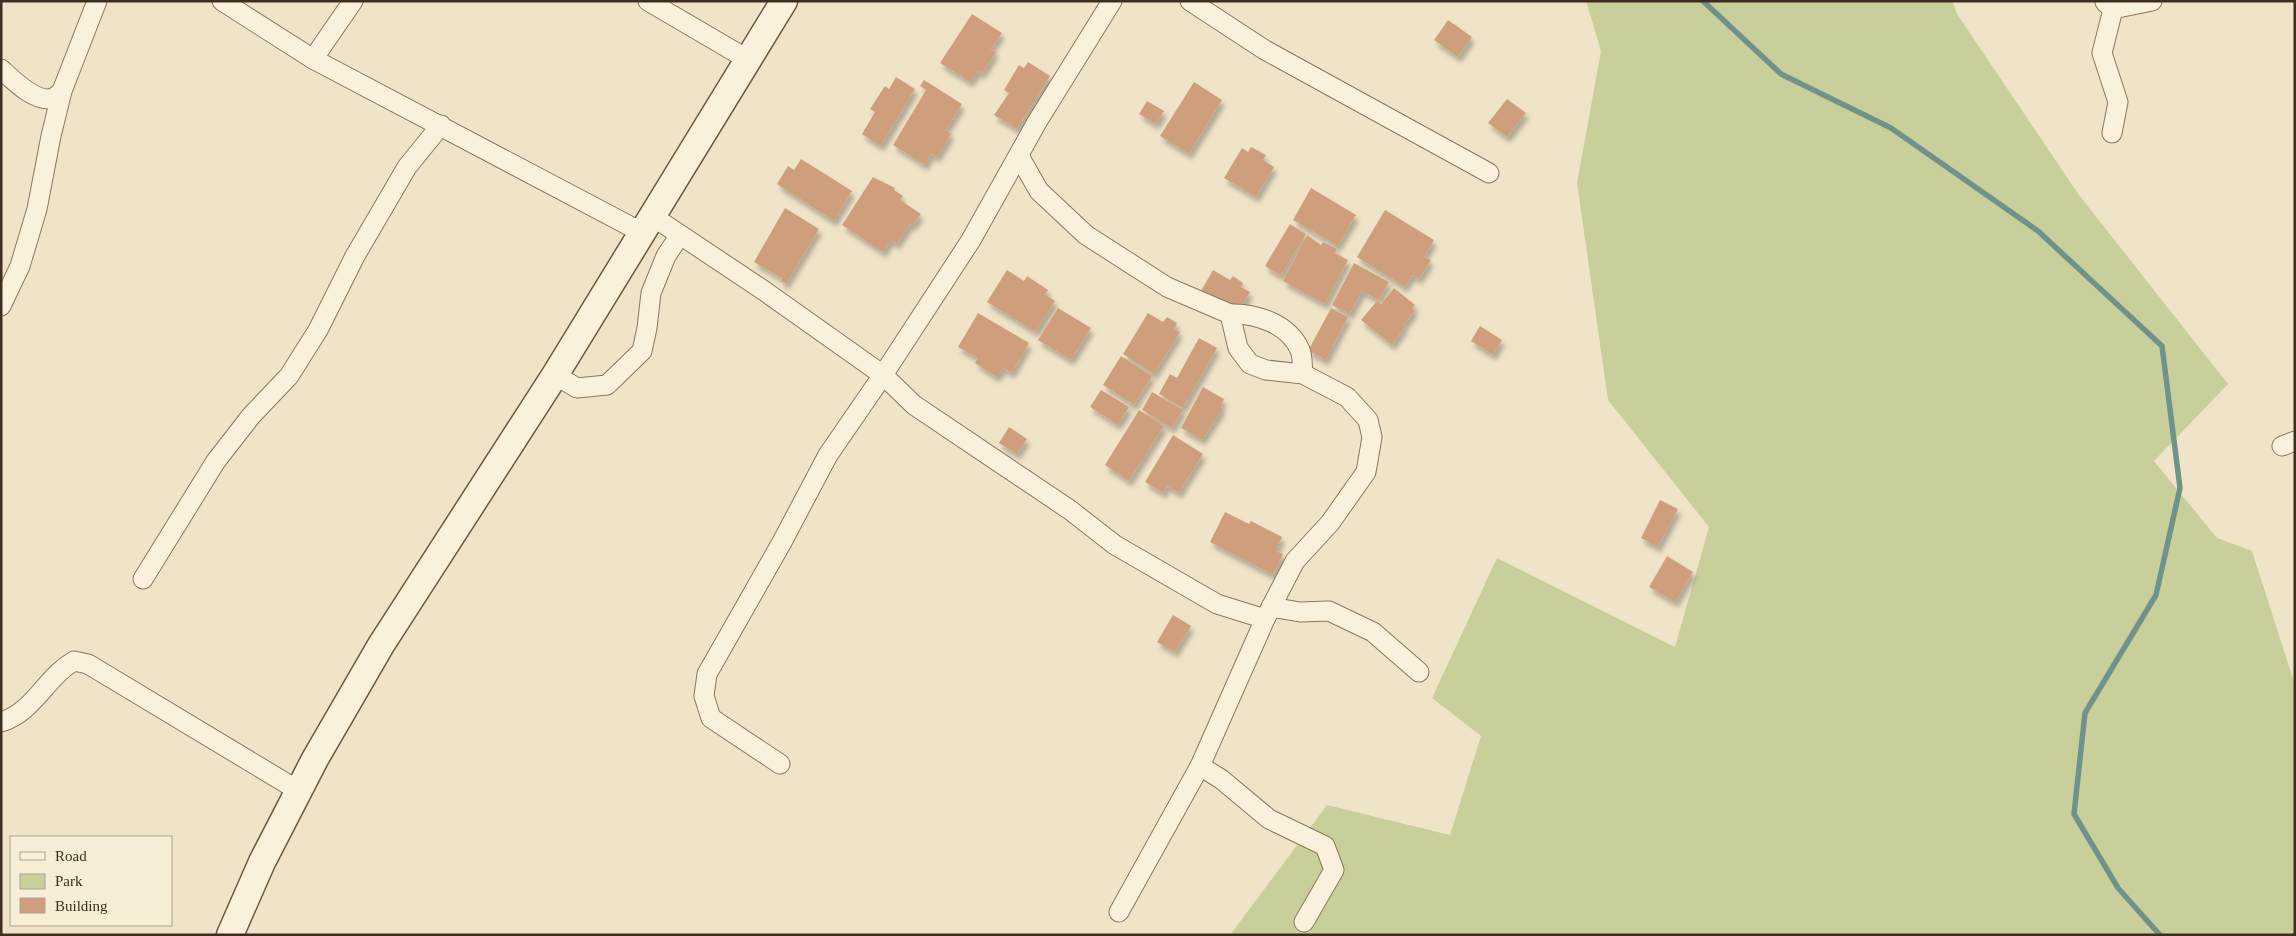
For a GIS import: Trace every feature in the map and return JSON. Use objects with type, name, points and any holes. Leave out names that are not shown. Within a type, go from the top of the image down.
[{"type":"street","points":[[1,306],[20,266],[37,210],[50,136],[62,91],[97,1]]},
{"type":"street","points":[[222,1],[313,59],[441,125],[647,224],[680,235],[763,290],[883,375],[914,405],[1070,510],[1115,545],[1217,604],[1268,613],[1329,611],[1373,632],[1419,672]]},
{"type":"street","points":[[313,59],[353,1]]},
{"type":"street","points":[[648,1],[747,59]]},
{"type":"street","points":[[230,935],[262,862],[299,791],[381,645],[555,374],[784,1]]},
{"type":"street","points":[[780,764],[711,718],[704,696],[707,674],[782,542],[828,455],[971,240],[1037,122],[1112,1]]},
{"type":"street","points":[[1190,1],[1265,50],[1489,174]]},
{"type":"street","points":[[2112,133],[2118,102],[2102,53],[2109,5],[2152,1]]},
{"type":"street","points":[[1,69],[25,90],[44,98],[53,98],[62,91]]},
{"type":"street","points":[[143,579],[216,461],[251,416],[289,376],[318,330],[355,256],[406,167],[441,125]]},
{"type":"street","points":[[1019,156],[1039,191],[1086,235],[1166,287],[1230,314],[1245,314],[1270,322],[1287,333],[1300,351],[1303,374]]},
{"type":"street","points":[[1004,181],[1039,191]]},
{"type":"street","points":[[555,374],[577,388],[607,385],[642,351],[651,293],[666,256],[680,235]]},
{"type":"street","points":[[1119,912],[1200,766],[1268,613],[1295,561],[1330,523],[1366,472],[1372,437],[1368,420],[1347,397],[1303,374],[1266,370],[1250,364],[1238,348],[1230,314]]},
{"type":"street","points":[[1,722],[12,718],[36,699],[64,667],[74,661],[88,664],[299,791]]},
{"type":"street","points":[[1200,766],[1221,779],[1269,819],[1325,846],[1334,870],[1304,922]]},
{"type":"green space","points":[[1586,1],[1952,1],[1957,14],[2079,195],[2228,384],[2154,461],[2217,538],[2252,551],[2295,685],[2295,935],[1230,935],[1327,805],[1450,835],[1481,736],[1432,698],[1497,558],[1675,647],[1709,527],[1608,400],[1577,183],[1601,51]]},
{"type":"building","points":[[972,14],[1002,33],[991,49],[996,52],[982,74],[978,71],[970,82],[940,63]]},
{"type":"building","points":[[1448,20],[1472,37],[1458,57],[1434,40]]},
{"type":"building","points":[[1028,62],[1050,76],[1017,129],[994,115],[1009,93],[1004,90],[1019,65],[1024,68]]},
{"type":"building","points":[[896,77],[915,89],[881,146],[862,134],[875,112],[870,109],[885,86],[889,89]]},
{"type":"building","points":[[924,80],[962,104],[946,130],[951,134],[937,157],[931,154],[925,165],[893,145],[926,90],[920,86]]},
{"type":"building","points":[[1194,82],[1222,100],[1189,154],[1160,136]]},
{"type":"building","points":[[1507,99],[1526,113],[1507,137],[1488,123]]},
{"type":"building","points":[[1147,101],[1164,111],[1156,124],[1139,114]]},
{"type":"building","points":[[1251,147],[1266,155],[1263,160],[1274,167],[1256,197],[1224,178],[1242,148],[1248,152]]},
{"type":"building","points":[[801,159],[852,191],[834,221],[777,184],[788,166],[794,170]]},
{"type":"building","points":[[873,177],[895,188],[894,190],[903,196],[900,200],[921,214],[913,225],[910,224],[897,244],[891,240],[883,252],[842,225]]},
{"type":"building","points":[[1311,188],[1356,215],[1338,246],[1293,220]]},
{"type":"building","points":[[785,208],[819,229],[786,284],[781,281],[782,278],[754,262]]},
{"type":"building","points":[[1385,210],[1434,240],[1424,257],[1431,260],[1419,279],[1412,275],[1405,287],[1357,257]]},
{"type":"building","points":[[1290,224],[1306,234],[1281,276],[1265,266]]},
{"type":"building","points":[[1307,235],[1321,245],[1323,242],[1337,249],[1335,253],[1348,260],[1325,304],[1283,281]]},
{"type":"building","points":[[1354,263],[1389,282],[1379,300],[1362,291],[1350,314],[1332,305]]},
{"type":"building","points":[[1007,270],[1024,281],[1027,276],[1048,290],[1045,294],[1055,301],[1036,332],[987,302]]},
{"type":"building","points":[[1213,270],[1230,280],[1233,276],[1243,283],[1241,287],[1250,292],[1238,313],[1201,291]]},
{"type":"building","points":[[1394,288],[1415,305],[1412,309],[1415,311],[1403,326],[1405,327],[1392,345],[1361,320],[1377,301],[1381,304]]},
{"type":"building","points":[[1058,308],[1091,328],[1071,360],[1038,340]]},
{"type":"building","points":[[1331,308],[1348,317],[1326,360],[1308,351]]},
{"type":"building","points":[[978,313],[1029,343],[1012,373],[1003,368],[997,377],[975,363],[978,358],[958,347]]},
{"type":"building","points":[[1148,313],[1163,322],[1167,317],[1177,323],[1174,329],[1180,332],[1154,374],[1123,354]]},
{"type":"building","points":[[1480,326],[1502,340],[1493,355],[1471,341]]},
{"type":"building","points":[[1199,338],[1217,348],[1183,408],[1159,394],[1170,374],[1177,378]]},
{"type":"building","points":[[1121,356],[1152,376],[1134,405],[1103,385]]},
{"type":"building","points":[[1203,387],[1224,399],[1220,407],[1223,408],[1202,440],[1181,428]]},
{"type":"building","points":[[1101,390],[1129,407],[1118,425],[1090,407]]},
{"type":"building","points":[[1152,392],[1183,410],[1172,428],[1142,410]]},
{"type":"building","points":[[1139,410],[1164,426],[1129,481],[1105,465]]},
{"type":"building","points":[[1009,427],[1027,439],[1017,454],[999,443]]},
{"type":"building","points":[[1173,435],[1203,454],[1179,493],[1167,486],[1163,493],[1145,482]]},
{"type":"building","points":[[1660,500],[1678,509],[1658,547],[1641,538]]},
{"type":"building","points":[[1225,512],[1249,524],[1251,521],[1282,537],[1276,551],[1283,554],[1273,575],[1210,542]]},
{"type":"building","points":[[1667,556],[1693,572],[1675,602],[1649,587]]},
{"type":"building","points":[[1173,615],[1191,626],[1175,652],[1157,642]]},
{"type":"waterway","points":[[1703,1],[1781,74],[1891,128],[2038,231],[2162,346],[2180,488],[2156,595],[2085,713],[2074,814],[2118,888],[2160,935]]}]
